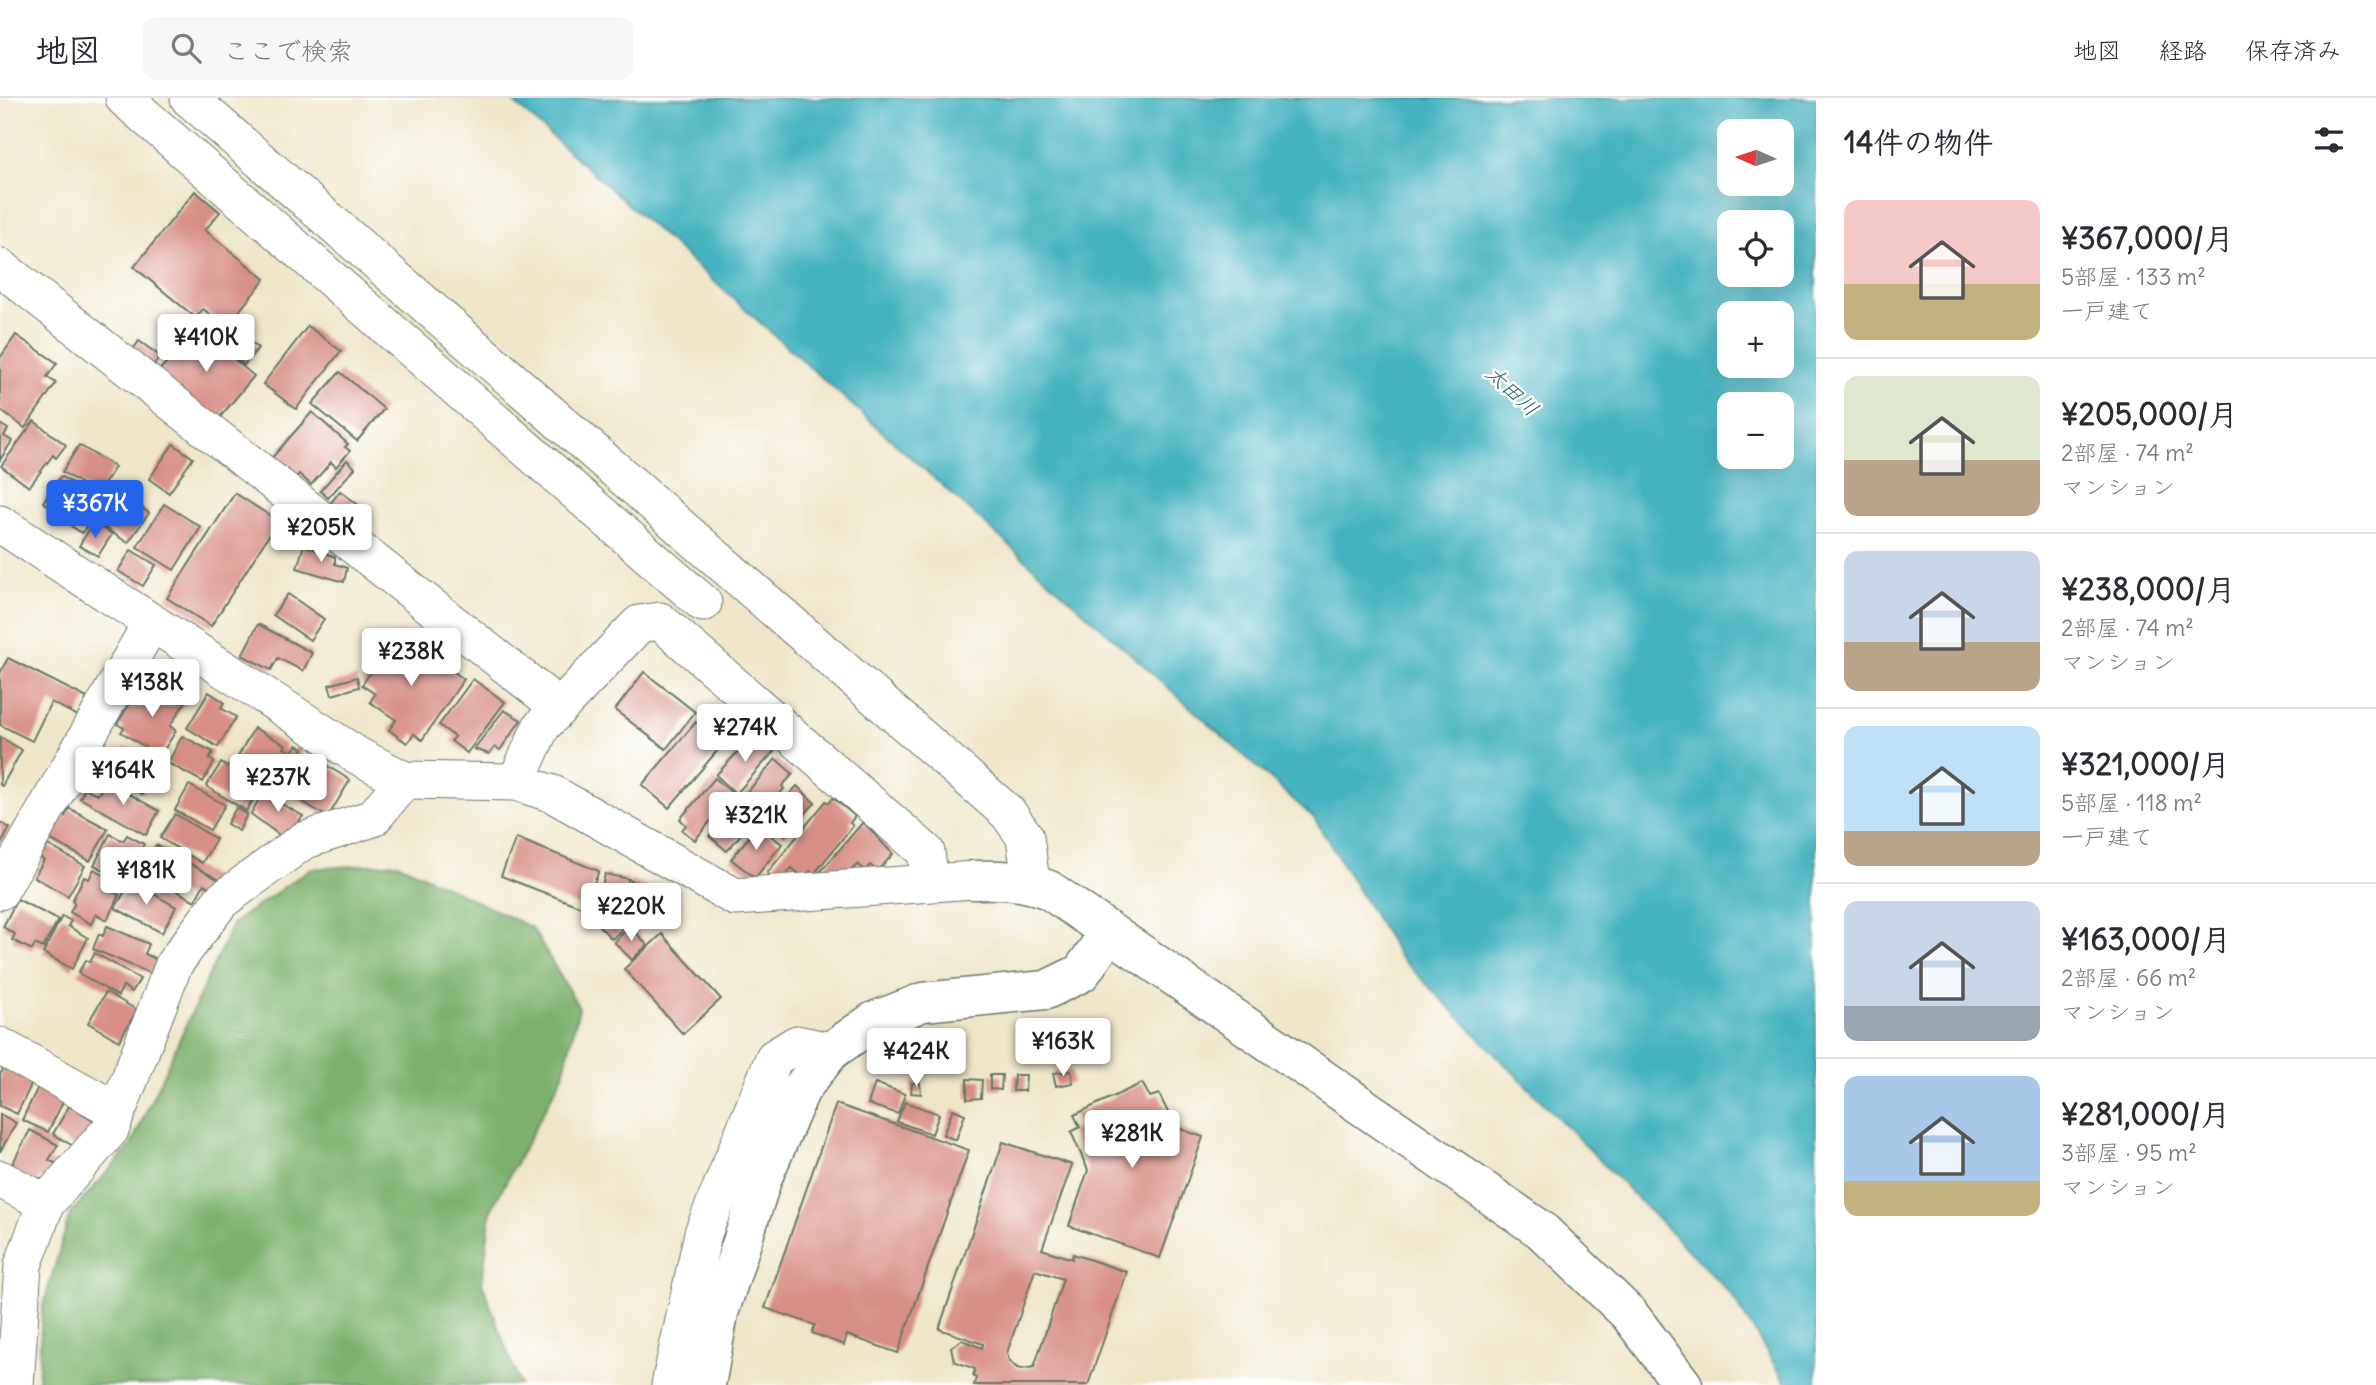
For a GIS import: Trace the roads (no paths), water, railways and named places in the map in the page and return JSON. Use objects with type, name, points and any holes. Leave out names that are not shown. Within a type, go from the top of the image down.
[{"type":"street","points":[[124,98],[703,603]]},
{"type":"street","points":[[189,98],[1008,813],[1025,837],[1031,883]]},
{"type":"street","points":[[0,267],[559,707]]},
{"type":"street","points":[[0,524],[358,756],[404,779],[516,782],[553,794],[735,897],[1000,879],[1031,883],[1049,890],[1541,1230],[1629,1314],[1683,1385]]},
{"type":"street","points":[[516,782],[541,727],[639,624],[660,621],[926,852],[930,883]]},
{"type":"street","points":[[0,891],[150,623]]},
{"type":"street","points":[[15,1385],[23,1265],[46,1203],[110,1130],[174,964],[221,901],[303,841],[373,818],[404,779]]},
{"type":"street","points":[[706,1385],[719,1312],[763,1177],[801,1089],[831,1051],[874,1021],[923,1002],[1046,990],[1081,973],[1109,933]]},
{"type":"street","points":[[670,1385],[703,1233],[774,1058],[797,1044],[831,1051]]},
{"type":"street","points":[[0,1046],[117,1111]]},
{"type":"street","points":[[0,1179],[46,1203]]},
{"type":"water","name":"太田川","points":[[509,98],[1816,98],[1816,1385],[1787,1385],[1731,1294],[1399,956],[1314,818]]}]
